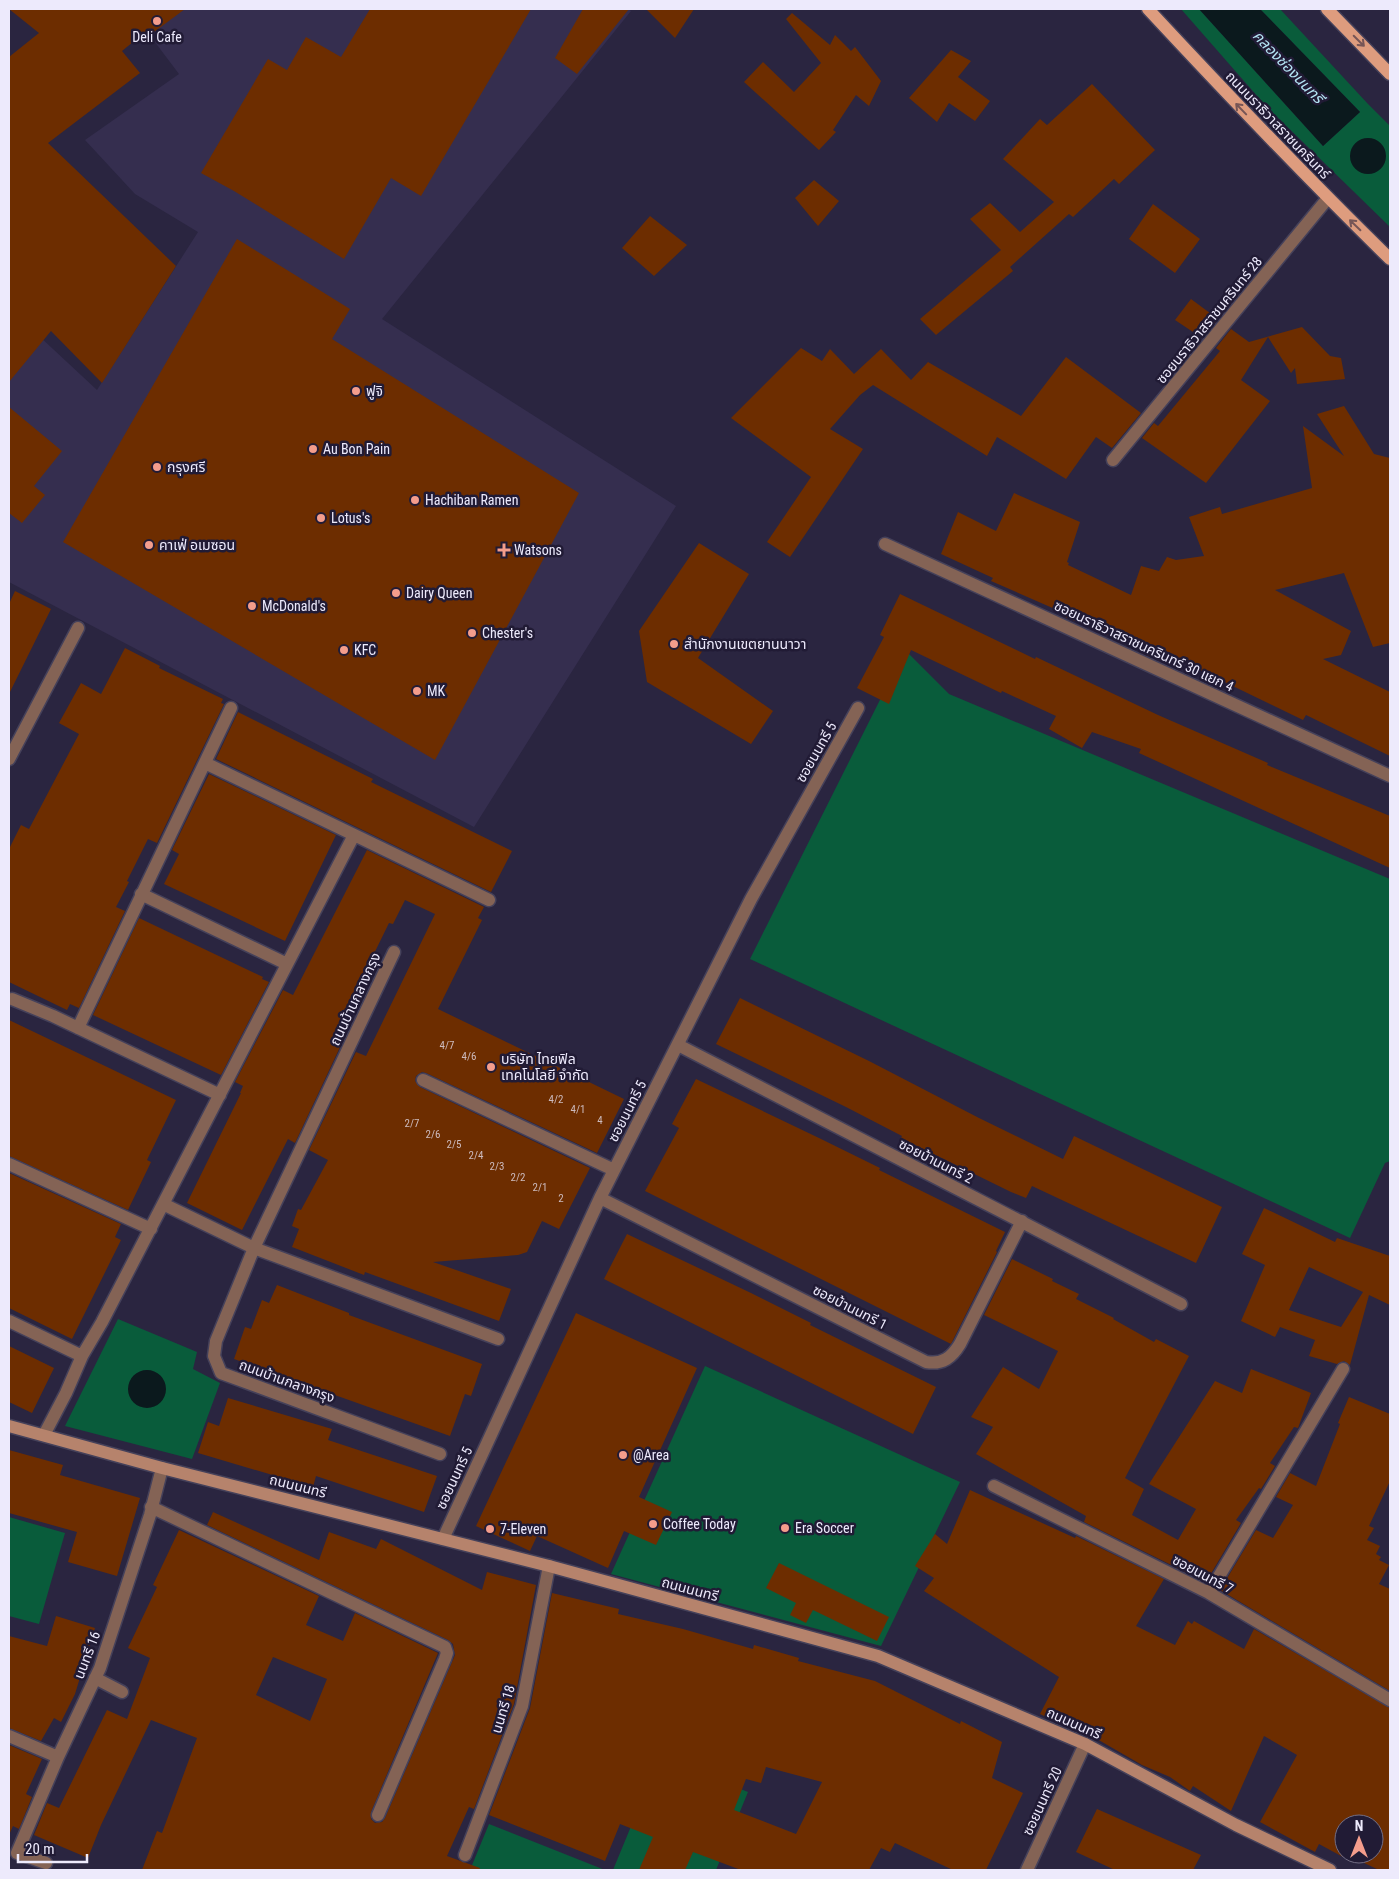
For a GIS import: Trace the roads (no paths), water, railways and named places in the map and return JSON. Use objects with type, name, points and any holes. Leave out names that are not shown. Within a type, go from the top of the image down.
[{"type":"main road","name":"ถนนนราธิวาสราชนครินทร์","points":[[1148,9],[1231,99],[1390,259]]},
{"type":"main road","points":[[1327,9],[1390,74]]},
{"type":"street","name":"ซอยนราธิวาสราชนครินทร์ 28","points":[[1113,460],[1328,198]]},
{"type":"street","name":"ซอยนราธิวาสราชนครินทร์ 30 แยก 4","points":[[885,544],[1390,776]]},
{"type":"street","points":[[9,759],[78,628]]},
{"type":"street","points":[[78,1028],[231,708]]},
{"type":"street","name":"ซอยนนทรี 5","points":[[443,1539],[600,1198],[751,899],[858,708]]},
{"type":"street","points":[[205,763],[489,900]]},
{"type":"street","points":[[44,1434],[66,1393],[82,1356],[151,1229],[354,835]]},
{"type":"street","points":[[141,894],[287,964]]},
{"type":"street","name":"ถนนบ้านกลางกรุง","points":[[394,952],[254,1248],[216,1341],[214,1356],[221,1373],[440,1454]]},
{"type":"street","points":[[12,999],[220,1095]]},
{"type":"street","name":"ซอยบ้านนทรี 2","points":[[678,1045],[1181,1304]]},
{"type":"street","points":[[423,1080],[614,1170]]},
{"type":"street","points":[[9,1164],[151,1229]]},
{"type":"street","name":"ซอยบ้านนทรี 1","points":[[600,1198],[926,1362],[932,1363],[948,1359],[960,1344],[1022,1222]]},
{"type":"street","points":[[163,1204],[254,1248],[498,1339]]},
{"type":"street","points":[[9,1321],[82,1356]]},
{"type":"street","points":[[1209,1593],[1343,1369]]},
{"type":"street","name":"ถนนนนทรี","points":[[9,1426],[44,1434],[162,1468],[549,1566],[878,1656],[1085,1744],[1236,1825],[1330,1870]]},
{"type":"street","name":"นนทรี 16","points":[[15,1849],[100,1668],[162,1468]]},
{"type":"street","name":"ซอยนนทรี 7","points":[[994,1486],[1209,1593],[1390,1700]]},
{"type":"street","points":[[151,1507],[445,1647],[445,1659],[378,1815]]},
{"type":"street","name":"นนทรี 18","points":[[465,1855],[522,1706],[549,1566]]},
{"type":"street","points":[[96,1678],[122,1692]]},
{"type":"street","points":[[9,1736],[58,1757]]},
{"type":"street","name":"ซอยนนทรี 20","points":[[1027,1870],[1085,1744]]},
{"type":"street","points":[[15,1849],[46,1863]]},
{"type":"water","name":"คลองช่องนนทรี","points":[[1199,9],[1260,9],[1360,112],[1323,146]]},
{"type":"water","points":[[1368,138],[1375,139],[1381,143],[1385,149],[1385,163],[1381,169],[1375,173],[1368,174],[1361,173],[1355,169],[1351,163],[1350,156],[1351,149],[1355,143],[1361,139]]},
{"type":"water","points":[[147,1370],[154,1371],[160,1376],[165,1382],[165,1396],[160,1402],[154,1407],[147,1408],[140,1407],[134,1402],[129,1396],[128,1389],[129,1382],[134,1376],[140,1371]]},
{"type":"place","name":"Deli Cafe","points":[[157,21]]},
{"type":"place","name":"ฟูจิ","points":[[356,391]]},
{"type":"place","name":"Au Bon Pain","points":[[313,449]]},
{"type":"place","name":"กรุงศรี","points":[[157,467]]},
{"type":"place","name":"Hachiban Ramen","points":[[415,500]]},
{"type":"place","name":"Lotus's","points":[[321,518]]},
{"type":"place","name":"คาเฟ่ อเมซอน","points":[[149,545]]},
{"type":"place","name":"Watsons","points":[[504,550]]},
{"type":"place","name":"Dairy Queen","points":[[396,593]]},
{"type":"place","name":"McDonald's","points":[[252,606]]},
{"type":"place","name":"Chester's","points":[[472,633]]},
{"type":"place","name":"สำนักงานเขตยานนาวา","points":[[674,644]]},
{"type":"place","name":"KFC","points":[[344,650]]},
{"type":"place","name":"MK","points":[[417,691]]},
{"type":"place","name":"บริษัท ไทยฟิล เทคโนโลยี จำกัด","points":[[491,1067]]},
{"type":"place","name":"@Area","points":[[623,1455]]},
{"type":"place","name":"Coffee Today","points":[[653,1524]]},
{"type":"place","name":"Era Soccer","points":[[785,1528]]},
{"type":"place","name":"7-Eleven","points":[[490,1529]]}]
